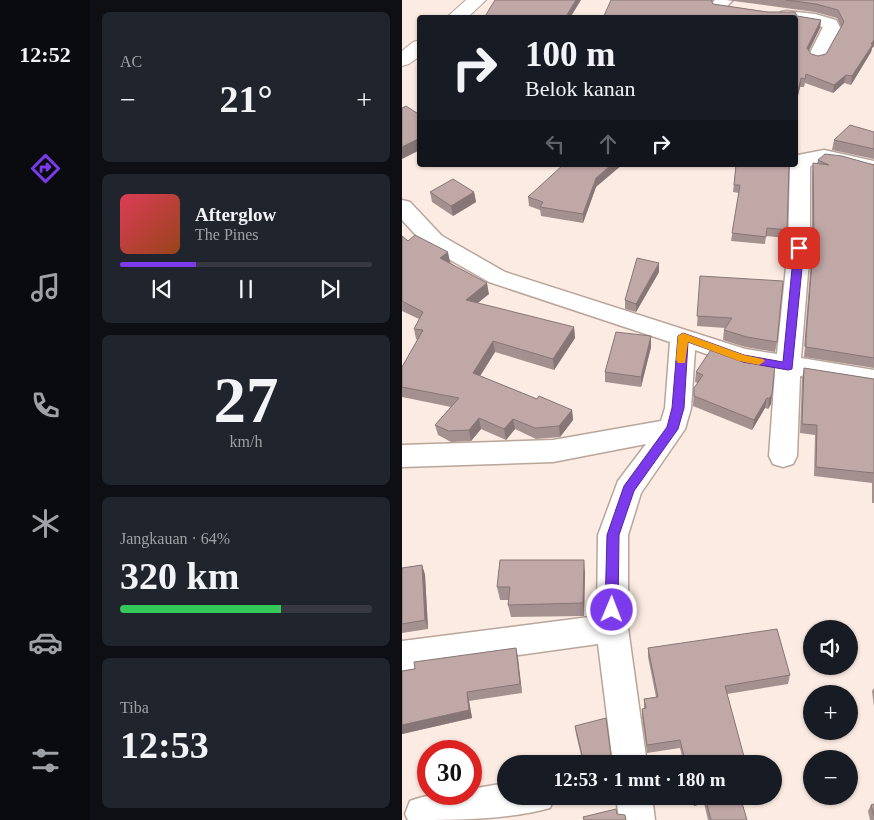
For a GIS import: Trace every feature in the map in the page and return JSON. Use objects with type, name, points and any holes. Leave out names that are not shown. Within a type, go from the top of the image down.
[{"type":"street","points":[[459,15],[477,0]]},
{"type":"street","points":[[711,15],[727,5]]},
{"type":"street","points":[[774,14],[782,15]]},
{"type":"street","points":[[798,17],[815,19],[830,24],[832,29],[817,57]]},
{"type":"street","points":[[402,60],[417,48]]},
{"type":"street","points":[[783,456],[788,366],[799,248],[800,166],[808,159],[831,156],[874,168]]},
{"type":"street","points":[[402,208],[434,241],[497,277],[683,336],[743,358],[874,380]]},
{"type":"street","points":[[629,755],[612,628],[613,535],[628,489],[672,429],[678,408],[683,336]]},
{"type":"street","points":[[402,456],[553,451],[672,429]]},
{"type":"street","points":[[402,656],[612,628]]},
{"type":"street","points":[[423,814],[497,802]]},
{"type":"street","points":[[635,805],[637,820]]},
{"type":"building","points":[[495,0],[576,0],[567,15],[486,15]]},
{"type":"building","points":[[611,0],[711,0],[713,4],[767,12],[795,12],[796,15],[604,15]]},
{"type":"building","points":[[786,0],[874,0],[874,40],[871,44],[873,44],[852,76],[846,75],[834,85],[806,74],[805,79],[801,78],[798,91],[798,16],[821,20],[807,48],[811,54],[818,56],[826,54],[844,22],[838,10],[816,4]]},
{"type":"building","points":[[406,106],[417,113],[417,140],[402,147],[402,108]]},
{"type":"building","points":[[850,125],[874,132],[874,149],[834,140]]},
{"type":"building","points":[[825,154],[842,156],[874,165],[874,358],[806,347],[814,238],[813,163],[829,165],[818,160]]},
{"type":"building","points":[[561,167],[609,167],[596,178],[583,214],[540,207],[543,202],[528,197]]},
{"type":"building","points":[[736,167],[789,167],[787,230],[767,228],[766,237],[732,233],[740,185],[734,185]]},
{"type":"building","points":[[453,179],[474,192],[451,206],[430,192]]},
{"type":"building","points":[[415,235],[448,252],[440,258],[487,283],[466,300],[574,327],[553,359],[493,341],[473,373],[537,399],[539,396],[572,410],[559,426],[535,428],[513,419],[504,429],[479,418],[469,430],[449,431],[435,425],[459,398],[402,387],[402,367],[423,330],[414,329],[423,312],[402,301],[402,236],[408,241]]},
{"type":"building","points":[[637,258],[659,263],[636,304],[625,300]]},
{"type":"building","points":[[700,276],[783,281],[777,342],[747,337],[724,330],[732,318],[697,316]]},
{"type":"building","points":[[616,332],[651,336],[641,377],[605,372]]},
{"type":"building","points":[[712,348],[744,359],[775,364],[772,394],[769,399],[767,398],[754,420],[694,396],[694,388],[703,375],[696,372]]},
{"type":"building","points":[[804,368],[874,379],[874,473],[816,467],[817,425],[802,424]]},
{"type":"building","points":[[500,560],[584,560],[583,603],[508,605],[510,587],[497,587]]},
{"type":"building","points":[[422,565],[425,620],[402,624],[402,568]]},
{"type":"building","points":[[777,629],[790,675],[725,686],[744,755],[684,755],[680,740],[647,745],[642,709],[646,708],[644,699],[658,697],[648,648]]},
{"type":"building","points":[[516,648],[520,684],[467,692],[469,710],[402,725],[402,671],[415,669],[414,662]]},
{"type":"building","points":[[606,718],[611,755],[582,755],[575,726]]},
{"type":"building","points":[[874,804],[874,816],[871,805]]},
{"type":"building","points":[[707,805],[743,805],[747,820],[711,820]]},
{"type":"building","points":[[616,809],[617,814],[625,815],[626,820],[584,820],[583,817]]},
{"type":"slow traffic","points":[[681,360],[683,336],[743,358],[759,361]]},
{"type":"route","points":[[612,610],[613,535],[628,489],[672,429],[678,408],[683,336],[743,358],[788,366],[799,248]]}]
